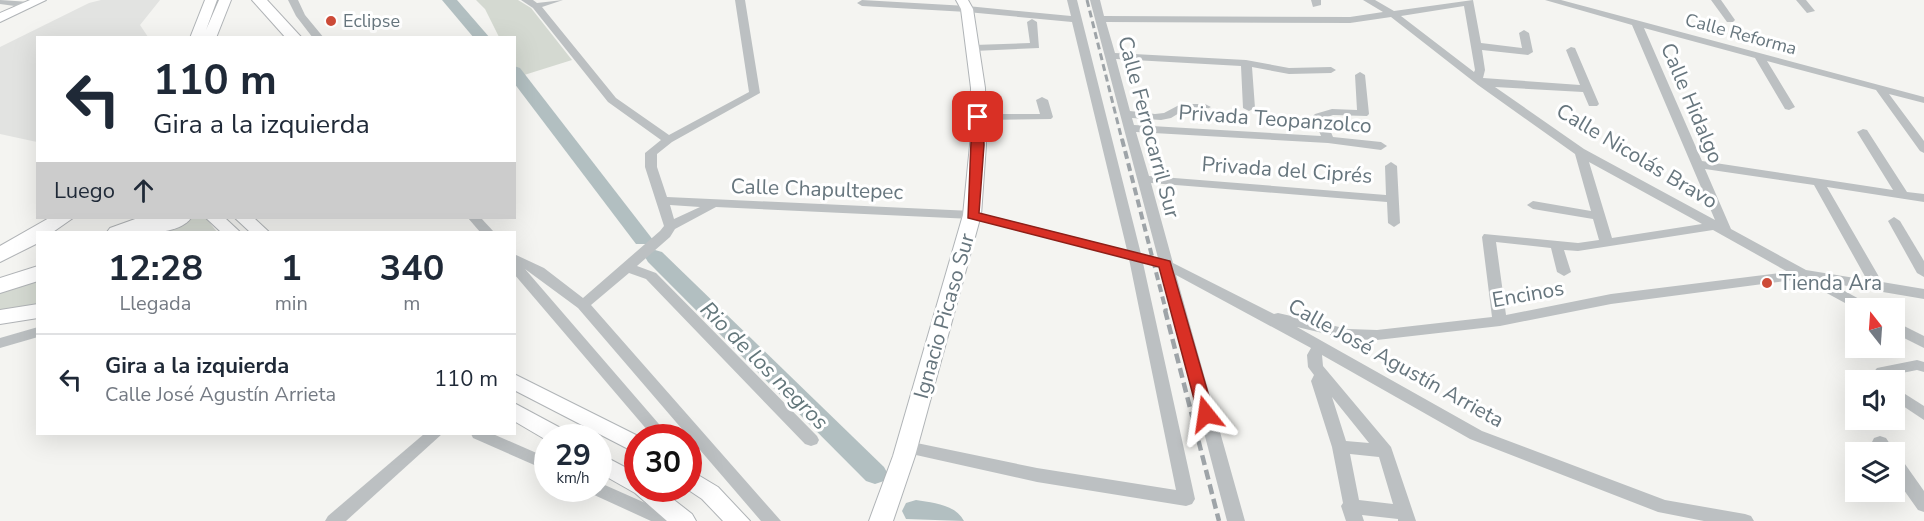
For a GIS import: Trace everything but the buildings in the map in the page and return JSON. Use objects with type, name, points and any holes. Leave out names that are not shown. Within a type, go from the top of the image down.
[{"type":"highway","points":[[259,0],[293,36]]},
{"type":"highway","points":[[41,231],[61,219]]},
{"type":"highway","points":[[120,231],[152,219]]},
{"type":"highway","points":[[149,231],[179,219]]},
{"type":"highway","points":[[0,255],[36,234]]},
{"type":"highway","points":[[0,276],[36,263]]},
{"type":"highway","points":[[0,286],[36,274]]},
{"type":"highway","points":[[0,317],[36,311]]},
{"type":"main road","points":[[197,36],[211,0]]},
{"type":"main road","points":[[210,36],[225,0]]},
{"type":"main road","points":[[0,18],[35,2]]},
{"type":"main road","name":"Ignacio Picaso Sur","points":[[879,518],[907,447],[972,215],[978,117],[974,48],[965,4]]},
{"type":"main road","points":[[216,219],[230,231]]},
{"type":"main road","points":[[245,219],[260,231]]},
{"type":"main road","points":[[516,382],[624,439]]},
{"type":"main road","points":[[516,412],[536,424]]},
{"type":"main road","points":[[702,488],[738,521]]},
{"type":"main road","points":[[660,502],[684,521]]},
{"type":"street","points":[[293,0],[301,16],[317,36]]},
{"type":"street","points":[[526,0],[537,6],[612,100],[668,140]]},
{"type":"street","points":[[537,6],[558,0]]},
{"type":"street","points":[[670,226],[651,167],[651,153],[668,140],[755,93],[740,0]]},
{"type":"street","points":[[907,447],[1037,475],[1186,499],[1135,256],[1072,0]]},
{"type":"street","name":"Calle Ferrocarril Sur","points":[[1095,0],[1236,521]]},
{"type":"street","name":"Calle Nicolás Bravo","points":[[1368,0],[1393,14],[1479,81],[1580,152],[1847,298]]},
{"type":"street","name":"Calle Reforma","points":[[1550,0],[1924,100]]},
{"type":"street","points":[[1716,0],[1730,20]]},
{"type":"street","points":[[1801,0],[1810,11]]},
{"type":"street","points":[[0,1],[35,2]]},
{"type":"street","points":[[1100,19],[1327,20],[1393,14],[1468,1],[1480,70],[1479,81],[1586,89]]},
{"type":"street","points":[[862,3],[965,4],[1076,19]]},
{"type":"street","points":[[974,48],[1035,46],[1032,22]]},
{"type":"street","name":"Calle Hidalgo","points":[[1636,22],[1726,232]]},
{"type":"street","points":[[1476,46],[1528,52],[1524,33]]},
{"type":"street","points":[[1571,50],[1593,104]]},
{"type":"street","points":[[1110,56],[1246,63],[1289,70],[1331,70]]},
{"type":"street","points":[[1759,56],[1789,107]]},
{"type":"street","points":[[1246,63],[1249,108]]},
{"type":"street","points":[[1328,140],[1319,116],[1332,112],[1363,114],[1360,75]]},
{"type":"street","points":[[1880,89],[1924,149]]},
{"type":"street","points":[[978,117],[1047,117],[1042,100]]},
{"type":"street","points":[[1126,113],[1160,118],[1170,116],[1180,107],[1205,107]]},
{"type":"street","name":"Privada Teopanzolco","points":[[1130,128],[1328,140],[1382,146]]},
{"type":"street","points":[[1863,132],[1903,195]]},
{"type":"street","points":[[1580,152],[1607,243]]},
{"type":"street","points":[[1696,164],[1924,198]]},
{"type":"street","points":[[1391,166],[1394,223]]},
{"type":"street","name":"Privada del Ciprés","points":[[1143,179],[1392,199]]},
{"type":"street","points":[[1820,184],[1877,286]]},
{"type":"street","name":"Calle Chapultepec","points":[[661,201],[972,215],[1135,256]]},
{"type":"street","points":[[583,305],[665,234],[670,226],[712,205]]},
{"type":"street","points":[[1533,205],[1600,216]]},
{"type":"street","points":[[475,219],[486,231]]},
{"type":"street","points":[[1894,220],[1924,273]]},
{"type":"street","points":[[1500,321],[1488,238],[1493,236],[1557,247],[1578,247],[1713,226]]},
{"type":"street","points":[[1557,247],[1564,272]]},
{"type":"street","name":"Calle José Agustín Arrieta","points":[[1135,256],[1166,264],[1262,314],[1476,435],[1664,507],[1745,521]]},
{"type":"street","points":[[516,259],[539,271],[583,305],[772,521]]},
{"type":"street","points":[[516,267],[651,424]]},
{"type":"street","points":[[627,267],[651,276],[658,282],[812,440]]},
{"type":"street","points":[[1804,274],[1924,294]]},
{"type":"street","name":"Encinos","points":[[1262,314],[1348,334],[1377,335],[1500,321],[1611,299],[1804,274]]},
{"type":"street","points":[[1905,332],[1924,343]]},
{"type":"street","points":[[0,343],[31,333]]},
{"type":"street","points":[[1320,347],[1314,355],[1321,376],[1319,381],[1334,401],[1385,451],[1406,517],[1353,514],[1334,401]]},
{"type":"street","points":[[1892,370],[1917,365],[1924,367]]},
{"type":"street","points":[[1905,400],[1924,414]]},
{"type":"street","points":[[334,521],[433,435]]},
{"type":"street","points":[[481,435],[534,459]]},
{"type":"street","points":[[1340,447],[1385,451]]},
{"type":"street","points":[[1905,478],[1924,505]]},
{"type":"street","points":[[702,484],[710,493]]},
{"type":"street","points":[[612,495],[666,520],[675,521]]},
{"type":"shaded area","points":[[101,0],[160,0],[140,25],[147,36],[36,36],[36,142],[0,134],[0,47],[89,3]]},
{"type":"shaded area","points":[[476,0],[518,0],[531,8],[572,60],[521,76],[516,69],[516,36],[498,36],[485,9]]},
{"type":"shaded area","points":[[188,219],[207,219],[216,231],[159,231]]},
{"type":"shaded area","points":[[36,278],[36,304],[0,310],[0,291]]},
{"type":"waterway","name":"Rio de los negros","points":[[449,0],[481,36]]},
{"type":"waterway","name":"Rio de los negros","points":[[516,74],[643,240]]},
{"type":"waterway","name":"Rio de los negros","points":[[655,257],[875,474]]},
{"type":"waterway","name":"Rio de los negros","points":[[916,511],[936,514],[950,521]]},
{"type":"railway","points":[[1087,0],[1122,140]]},
{"type":"railway","points":[[1122,139],[1166,311]]},
{"type":"railway","points":[[1165,310],[1219,521]]},
{"type":"place","name":"Eclipse","points":[[331,21]]},
{"type":"place","name":"Tienda Ara","points":[[1767,283]]},
{"type":"route","points":[[978,117],[972,215],[1166,264],[1206,414]]}]
